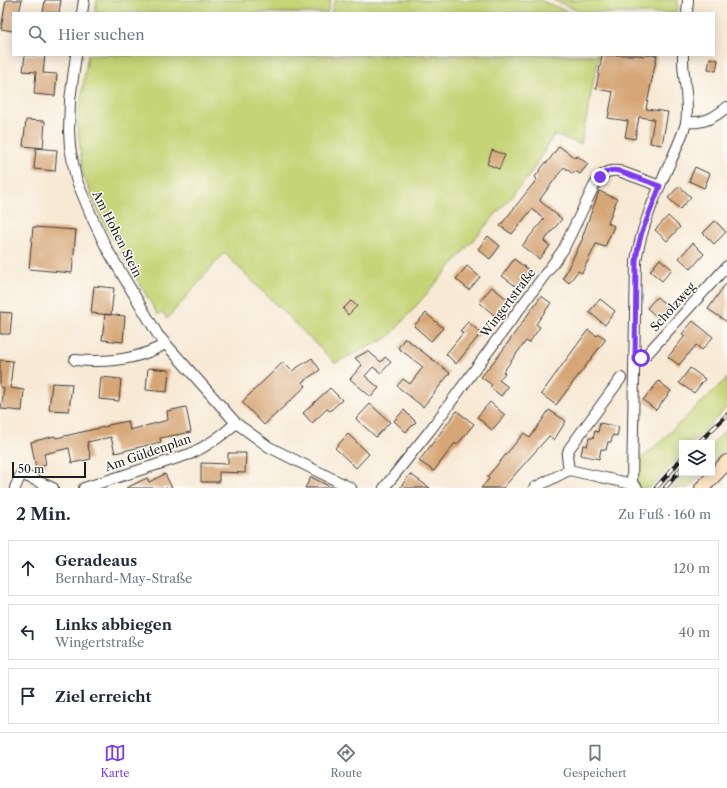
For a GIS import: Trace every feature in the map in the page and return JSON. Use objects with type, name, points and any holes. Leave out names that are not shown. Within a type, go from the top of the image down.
[{"type":"main road","points":[[702,488],[727,462]]},
{"type":"street","points":[[82,12],[84,0]]},
{"type":"street","points":[[687,12],[688,0]]},
{"type":"street","name":"Am Hohen Stein","points":[[76,56],[70,100],[69,131],[76,179],[107,249],[154,328],[165,344],[236,423],[269,447],[351,488]]},
{"type":"street","points":[[534,488],[569,470],[619,484],[635,486],[636,261],[642,232],[686,122],[683,56]]},
{"type":"street","points":[[686,122],[694,123],[705,121],[715,117],[727,107]]},
{"type":"street","name":"Wingertstraße","points":[[384,488],[430,429],[563,250],[594,186],[600,177],[608,171],[613,170],[660,186]]},
{"type":"street","name":"Scholzweg","points":[[635,360],[647,354],[727,266]]},
{"type":"street","points":[[76,360],[106,361],[138,356],[165,344]]},
{"type":"street","points":[[569,470],[567,456],[570,449],[622,378]]},
{"type":"street","name":"Am Güldenplan","points":[[84,488],[120,478],[190,454],[223,435],[236,423]]},
{"type":"street","points":[[15,488],[21,474],[53,488]]},
{"type":"green space","points":[[97,0],[331,0],[327,12],[95,12]]},
{"type":"green space","points":[[335,0],[540,0],[569,12],[331,12]]},
{"type":"green space","points":[[553,0],[678,0],[677,12],[581,12]]},
{"type":"green space","points":[[88,56],[599,56],[581,144],[554,135],[529,176],[389,337],[335,363],[224,253],[167,319],[162,312],[158,315],[104,224],[83,175],[77,122]]},
{"type":"green space","points":[[727,378],[727,407],[695,440],[679,440],[679,457],[650,488],[637,488],[633,458],[644,457]]},
{"type":"green space","points":[[727,429],[727,448],[715,461],[715,441]]},
{"type":"green space","points":[[682,476],[700,476],[689,488],[671,488]]},
{"type":"building","points":[[6,0],[22,0],[19,12],[12,12],[12,31],[1,29]]},
{"type":"building","points":[[45,0],[61,0],[59,12],[43,12]]},
{"type":"building","points":[[25,56],[45,56],[43,73],[57,74],[55,96],[34,94],[36,72],[23,71]]},
{"type":"building","points":[[602,56],[657,56],[646,109],[668,112],[662,145],[650,143],[654,119],[639,117],[635,139],[625,137],[628,121],[608,118],[613,92],[596,89]]},
{"type":"building","points":[[710,58],[718,60],[716,71],[708,69]]},
{"type":"building","points":[[26,120],[45,121],[43,148],[23,146]]},
{"type":"building","points":[[559,146],[575,158],[577,156],[588,164],[580,174],[575,171],[573,174],[564,167],[541,198],[540,201],[562,219],[544,241],[550,246],[539,259],[522,246],[544,219],[532,209],[512,234],[500,226],[537,179],[535,177]]},
{"type":"building","points":[[36,148],[57,150],[55,171],[34,169]]},
{"type":"building","points":[[492,150],[505,155],[499,169],[487,164]]},
{"type":"building","points":[[695,167],[710,174],[704,188],[689,181]]},
{"type":"building","points":[[679,186],[691,197],[680,209],[668,198]]},
{"type":"building","points":[[599,191],[617,199],[608,223],[614,226],[605,247],[596,244],[582,273],[578,271],[569,283],[563,278],[583,238]]},
{"type":"building","points":[[668,216],[680,227],[667,241],[655,230]]},
{"type":"building","points":[[715,221],[726,232],[714,244],[703,233]]},
{"type":"building","points":[[33,227],[76,230],[72,273],[29,269]]},
{"type":"building","points":[[488,236],[500,246],[490,259],[478,249]]},
{"type":"building","points":[[693,243],[704,254],[691,269],[679,258]]},
{"type":"building","points":[[514,259],[529,270],[517,287],[502,276]]},
{"type":"building","points":[[660,259],[672,269],[662,281],[650,271]]},
{"type":"building","points":[[467,266],[480,277],[469,290],[456,279]]},
{"type":"building","points":[[727,282],[727,322],[708,309]]},
{"type":"building","points":[[94,286],[114,288],[111,315],[91,313]]},
{"type":"building","points":[[492,287],[508,300],[495,316],[479,302]]},
{"type":"building","points":[[541,296],[551,303],[536,324],[540,327],[529,343],[526,341],[503,372],[505,373],[499,380],[508,387],[501,396],[490,387],[492,385],[481,377],[500,354]]},
{"type":"building","points":[[657,297],[670,308],[660,320],[647,308]]},
{"type":"building","points":[[600,299],[615,311],[605,325],[589,312]]},
{"type":"building","points":[[351,301],[357,306],[348,315],[343,309]]},
{"type":"building","points":[[0,312],[12,313],[10,334],[0,334]]},
{"type":"building","points":[[426,313],[443,328],[431,341],[414,326]]},
{"type":"building","points":[[105,314],[125,316],[123,342],[102,340]]},
{"type":"building","points":[[693,321],[713,337],[702,350],[696,345],[679,365],[668,357],[685,336],[682,334]]},
{"type":"building","points":[[468,322],[481,333],[456,364],[446,354],[463,333],[460,331]]},
{"type":"building","points":[[588,330],[597,336],[599,334],[606,339],[556,405],[541,394]]},
{"type":"building","points":[[405,338],[450,373],[423,407],[397,386],[403,379],[410,384],[423,367],[398,348]]},
{"type":"building","points":[[368,351],[381,362],[385,357],[391,362],[381,373],[373,367],[365,376],[379,388],[371,397],[350,379],[362,365],[355,358]]},
{"type":"building","points":[[312,358],[320,370],[302,382],[306,386],[264,425],[242,402],[283,362],[292,371]]},
{"type":"building","points":[[0,360],[13,361],[10,388],[24,390],[22,411],[1,409],[4,388],[0,387]]},
{"type":"building","points":[[148,368],[169,370],[167,392],[146,390]]},
{"type":"building","points":[[690,368],[705,379],[694,393],[679,383]]},
{"type":"building","points":[[101,377],[121,379],[119,401],[99,399]]},
{"type":"building","points":[[659,381],[671,391],[656,410],[643,400]]},
{"type":"building","points":[[52,383],[72,384],[69,411],[49,410]]},
{"type":"building","points":[[330,388],[342,400],[330,411],[327,409],[312,423],[303,413]]},
{"type":"building","points":[[490,402],[505,415],[492,430],[477,417]]},
{"type":"building","points":[[370,404],[390,422],[376,437],[356,419]]},
{"type":"building","points":[[186,407],[191,432],[160,438],[161,442],[115,453],[111,437],[87,442],[91,459],[72,463],[69,448],[44,454],[46,465],[36,468],[31,442],[55,436],[56,438],[128,421],[130,430],[168,420],[167,411]]},
{"type":"building","points":[[404,410],[416,422],[406,432],[394,421]]},
{"type":"building","points":[[549,410],[566,421],[554,440],[549,436],[503,488],[481,488],[489,479],[487,477],[524,433],[530,438]]},
{"type":"building","points":[[457,411],[474,424],[457,445],[455,443],[434,471],[419,461]]},
{"type":"building","points":[[600,423],[619,427],[617,436],[613,435],[611,442],[608,442],[606,450],[601,449],[599,459],[581,455],[583,445],[587,446],[589,438],[593,438],[595,431],[598,432]]},
{"type":"building","points":[[348,434],[369,454],[356,468],[335,448]]},
{"type":"building","points":[[228,453],[246,453],[245,473],[219,472],[219,482],[201,482],[201,463],[228,464]]},
{"type":"building","points":[[165,474],[172,488],[126,488],[147,478],[149,482]]},
{"type":"building","points":[[410,474],[430,488],[400,488]]},
{"type":"building","points":[[311,477],[333,488],[305,488]]},
{"type":"railway","points":[[701,440],[727,415]]},
{"type":"railway","points":[[656,488],[679,461]]},
{"type":"railway","points":[[665,488],[679,472]]},
{"type":"route","points":[[600,177],[608,171],[613,170],[660,186],[642,232],[636,261],[635,360],[641,358]]}]
